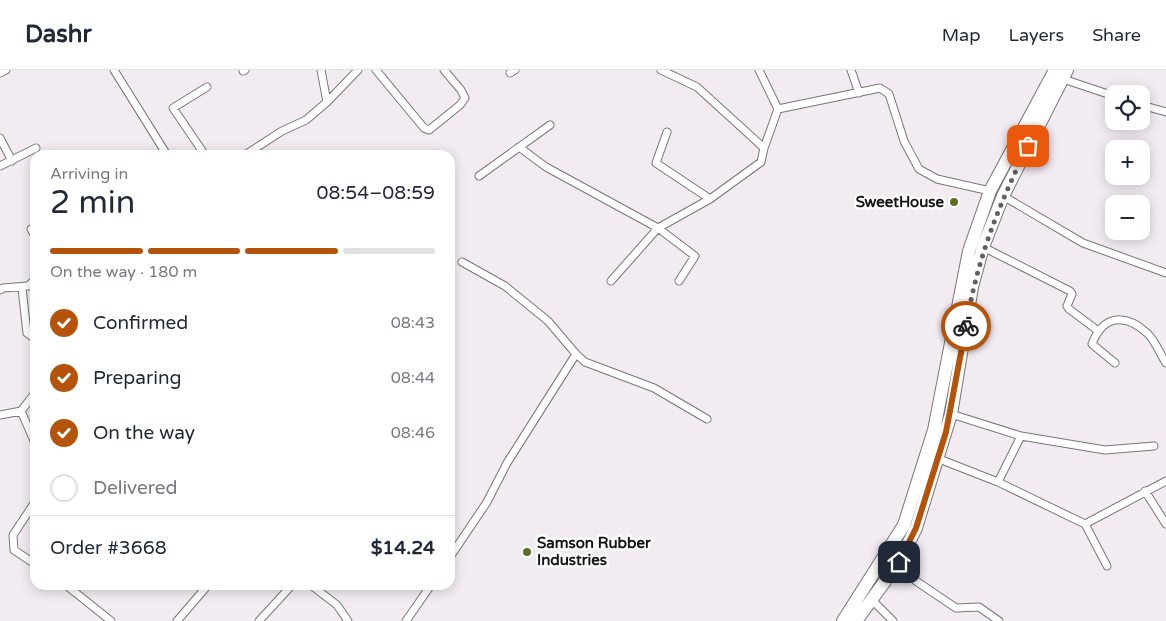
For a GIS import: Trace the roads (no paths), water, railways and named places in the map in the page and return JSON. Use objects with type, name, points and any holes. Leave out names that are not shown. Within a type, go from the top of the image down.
[{"type":"highway","points":[[856,621],[899,562],[916,528],[932,456],[934,430],[969,251],[990,190],[1059,74]]},
{"type":"highway","points":[[843,621],[904,525],[951,414],[972,286],[984,247],[1003,196],[1059,74]]},
{"type":"street","points":[[0,73],[6,70]]},
{"type":"street","points":[[114,70],[164,150]]},
{"type":"street","points":[[321,70],[327,102]]},
{"type":"street","points":[[253,150],[282,131],[306,120],[327,102],[358,70]]},
{"type":"street","points":[[376,70],[424,128],[429,130],[460,105],[465,98],[461,90],[444,70]]},
{"type":"street","points":[[660,70],[697,88],[764,148]]},
{"type":"street","points":[[611,281],[658,228],[710,199],[761,162],[778,109],[759,70]]},
{"type":"street","points":[[851,70],[859,93]]},
{"type":"street","points":[[1059,74],[1105,92]]},
{"type":"street","points":[[201,150],[172,108],[207,87]]},
{"type":"street","points":[[778,109],[880,88],[889,94],[904,141],[919,169],[938,179],[990,190]]},
{"type":"street","points":[[1150,108],[1166,112]]},
{"type":"street","points":[[479,176],[550,125]]},
{"type":"street","points":[[667,132],[656,162],[710,199]]},
{"type":"street","points":[[0,138],[12,161]]},
{"type":"street","points":[[519,147],[546,167],[658,228],[695,256],[678,281]]},
{"type":"street","points":[[32,150],[36,148]]},
{"type":"street","points":[[0,166],[30,151]]},
{"type":"street","points":[[1003,196],[1083,243],[1166,272]]},
{"type":"street","points":[[984,247],[1070,291],[1072,294],[1067,306],[1069,309],[1098,330]]},
{"type":"street","points":[[462,262],[505,286],[548,321],[585,362],[654,388],[707,419]]},
{"type":"street","points":[[1,287],[22,288],[30,284]]},
{"type":"street","points":[[22,288],[27,333],[30,335]]},
{"type":"street","points":[[1115,363],[1092,344],[1098,330],[1106,322],[1115,319],[1132,323],[1147,334],[1166,363]]},
{"type":"street","points":[[455,550],[488,502],[507,463],[576,354]]},
{"type":"street","points":[[0,415],[21,411],[30,400]]},
{"type":"street","points":[[21,411],[30,432]]},
{"type":"street","points":[[951,414],[1021,436],[1105,450],[1154,446]]},
{"type":"street","points":[[998,482],[1021,436]]},
{"type":"street","points":[[932,456],[998,482],[1085,524],[1107,566]]},
{"type":"street","points":[[1085,524],[1164,482],[1166,492]]},
{"type":"street","points":[[1145,491],[1166,524]]},
{"type":"street","points":[[30,510],[13,535],[14,550],[30,561]]},
{"type":"street","points":[[899,562],[916,581],[956,608],[979,607],[999,621]]},
{"type":"street","points":[[72,590],[111,621]]},
{"type":"street","points":[[177,621],[204,590]]},
{"type":"street","points":[[260,621],[288,590]]},
{"type":"street","points":[[318,590],[337,605],[348,621]]},
{"type":"street","points":[[406,621],[428,590]]},
{"type":"street","points":[[872,600],[893,621]]},
{"type":"place","name":"SweetHouse","points":[[954,202]]},
{"type":"place","name":"Samson Rubber Industries","points":[[527,552]]}]
